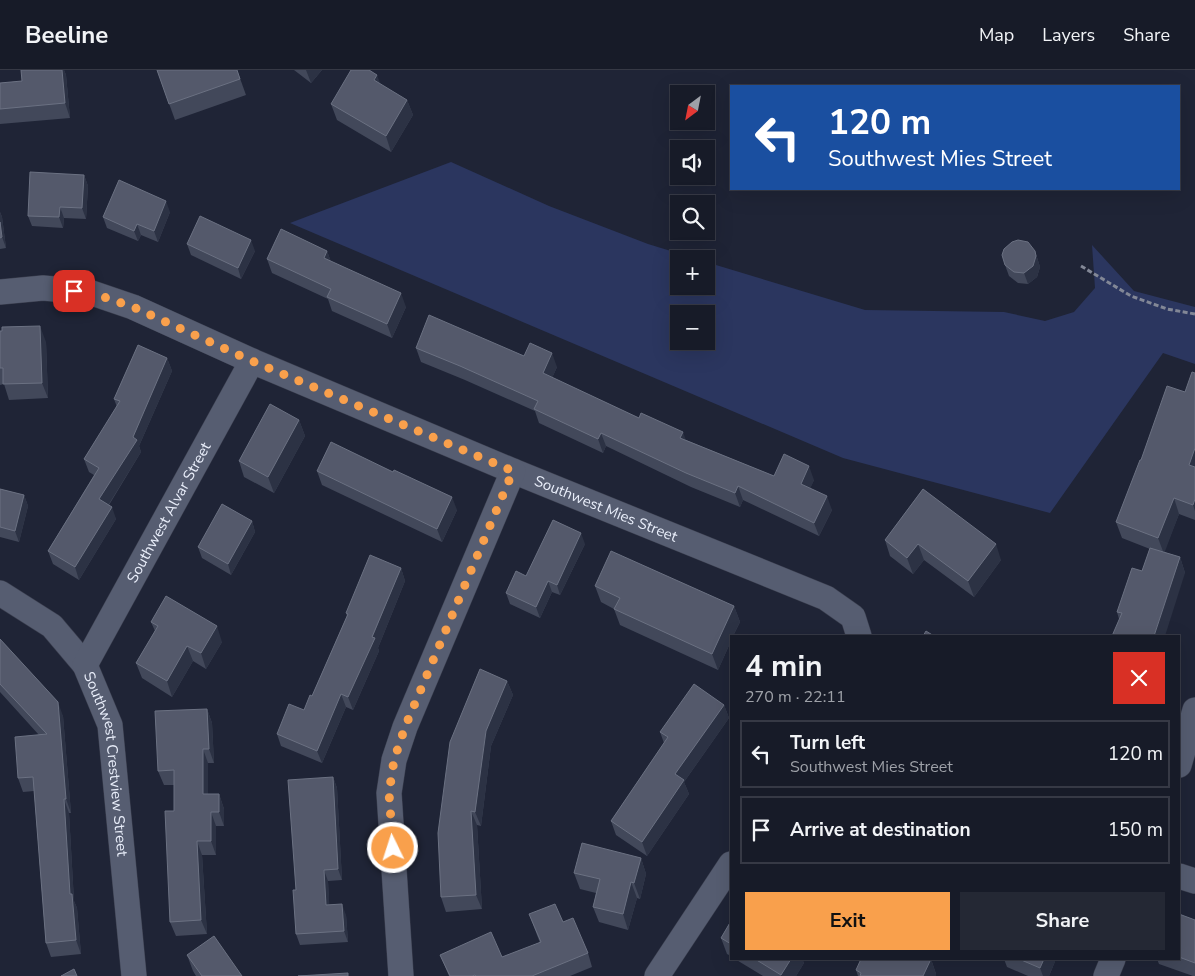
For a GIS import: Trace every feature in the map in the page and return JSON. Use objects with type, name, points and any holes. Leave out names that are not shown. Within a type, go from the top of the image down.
[{"type":"street","name":"Southwest Mies Street","points":[[0,292],[43,288],[89,292],[133,307],[252,361],[513,471],[826,598],[853,617],[860,635]]},
{"type":"street","name":"Southwest Alvar Street","points":[[85,665],[252,361]]},
{"type":"street","points":[[401,976],[389,793],[394,760],[405,727],[513,471]]},
{"type":"street","name":"Southwest Crestview Street","points":[[0,594],[52,626],[85,665],[110,725],[134,976]]},
{"type":"street","points":[[1180,762],[1195,710]]},
{"type":"street","points":[[657,976],[730,866]]},
{"type":"street","points":[[1180,876],[1195,881]]},
{"type":"street","points":[[1106,976],[1113,960]]},
{"type":"path","points":[[1081,266],[1131,296],[1167,309],[1195,314]]},
{"type":"shaded area","points":[[451,162],[549,206],[670,251],[670,295],[715,295],[715,265],[865,310],[1004,312],[1045,321],[1074,312],[1095,288],[1092,245],[1134,291],[1195,307],[1195,364],[1163,353],[1050,513],[843,458],[290,223]]},
{"type":"building","points":[[21,70],[62,70],[65,103],[0,109],[0,83],[22,81]]},
{"type":"building","points":[[157,70],[237,70],[240,79],[169,104]]},
{"type":"building","points":[[351,70],[369,70],[377,75],[374,80],[407,100],[386,136],[331,104]]},
{"type":"building","points":[[30,172],[84,175],[82,208],[60,207],[59,217],[28,216]]},
{"type":"building","points":[[119,180],[166,201],[154,231],[137,224],[134,231],[103,217]]},
{"type":"building","points":[[200,216],[251,240],[238,268],[187,244]]},
{"type":"building","points":[[0,222],[2,237],[0,238]]},
{"type":"building","points":[[281,229],[327,251],[324,258],[401,293],[387,324],[327,297],[331,289],[267,259]]},
{"type":"building","points":[[1018,240],[1028,242],[1035,251],[1036,256],[1033,266],[1024,273],[1014,272],[1005,265],[1002,255],[1004,249],[1012,242]]},
{"type":"building","points":[[429,315],[524,356],[530,343],[552,353],[543,373],[639,418],[641,413],[683,432],[680,438],[774,476],[784,454],[809,466],[801,484],[827,496],[814,523],[738,486],[735,493],[686,473],[601,433],[598,439],[534,409],[538,401],[416,348]]},
{"type":"building","points":[[40,326],[42,383],[3,384],[3,368],[0,368],[0,331],[2,331],[2,327]]},
{"type":"building","points":[[138,345],[167,358],[133,437],[137,440],[99,499],[112,507],[75,567],[48,551],[99,468],[84,459],[120,401],[114,399]]},
{"type":"building","points":[[1192,372],[1195,373],[1195,448],[1189,465],[1195,467],[1195,499],[1193,505],[1174,498],[1158,538],[1116,522],[1141,460],[1167,386],[1185,392]]},
{"type":"building","points":[[270,404],[299,420],[268,477],[239,461]]},
{"type":"building","points":[[331,442],[393,472],[394,470],[452,497],[437,529],[317,471]]},
{"type":"building","points":[[0,489],[24,495],[15,531],[0,527]]},
{"type":"building","points":[[923,489],[996,544],[968,581],[918,544],[907,558],[885,540]]},
{"type":"building","points":[[222,504],[252,521],[228,564],[198,547]]},
{"type":"building","points":[[553,520],[581,533],[557,585],[548,581],[536,607],[506,593],[516,571],[526,576]]},
{"type":"building","points":[[1150,548],[1180,557],[1154,635],[1112,635],[1122,613],[1117,612],[1132,568],[1142,571]]},
{"type":"building","points":[[611,551],[734,606],[712,654],[614,609],[620,598],[595,586]]},
{"type":"building","points":[[370,555],[401,568],[372,637],[375,638],[348,697],[341,694],[317,751],[277,734],[289,704],[304,710],[310,695],[312,696],[348,614],[346,613]]},
{"type":"building","points":[[166,596],[217,626],[201,653],[187,646],[167,681],[136,663],[158,626],[151,622]]},
{"type":"building","points":[[926,631],[932,635],[924,635]]},
{"type":"building","points":[[0,639],[58,702],[66,799],[64,799],[70,894],[72,894],[76,940],[46,943],[33,777],[18,778],[15,737],[47,734],[0,684]]},
{"type":"building","points":[[480,669],[507,681],[486,731],[475,812],[471,811],[476,895],[441,897],[438,833],[450,742]]},
{"type":"building","points":[[694,684],[724,705],[675,774],[684,780],[642,842],[611,821],[668,737],[660,732]]},
{"type":"building","points":[[207,709],[209,749],[203,749],[203,794],[219,794],[219,812],[211,812],[211,841],[197,841],[201,920],[170,922],[165,811],[174,811],[174,770],[158,771],[155,711]]},
{"type":"building","points":[[333,777],[338,869],[324,870],[326,905],[342,904],[344,931],[296,934],[293,890],[296,890],[288,780]]},
{"type":"building","points":[[582,843],[641,858],[634,883],[631,882],[623,914],[593,907],[600,879],[574,873]]},
{"type":"building","points":[[555,904],[563,922],[573,918],[588,953],[532,976],[450,976],[440,955],[491,932],[502,957],[541,942],[529,914]]},
{"type":"building","points":[[1180,914],[1195,920],[1195,963],[1180,957]]},
{"type":"building","points":[[730,923],[730,943],[721,938]]},
{"type":"building","points":[[214,936],[242,976],[202,976],[187,955]]},
{"type":"building","points":[[757,960],[790,960],[781,975]]},
{"type":"building","points":[[861,960],[931,960],[923,976],[860,976],[861,973],[856,970]]},
{"type":"building","points":[[1021,960],[1044,960],[1040,968]]},
{"type":"building","points":[[74,969],[77,976],[61,976]]},
{"type":"building","points":[[348,973],[348,976],[298,976]]},
{"type":"route","points":[[74,291],[89,292],[133,307],[252,361],[513,471],[405,727],[394,760],[389,793],[393,848]]}]
